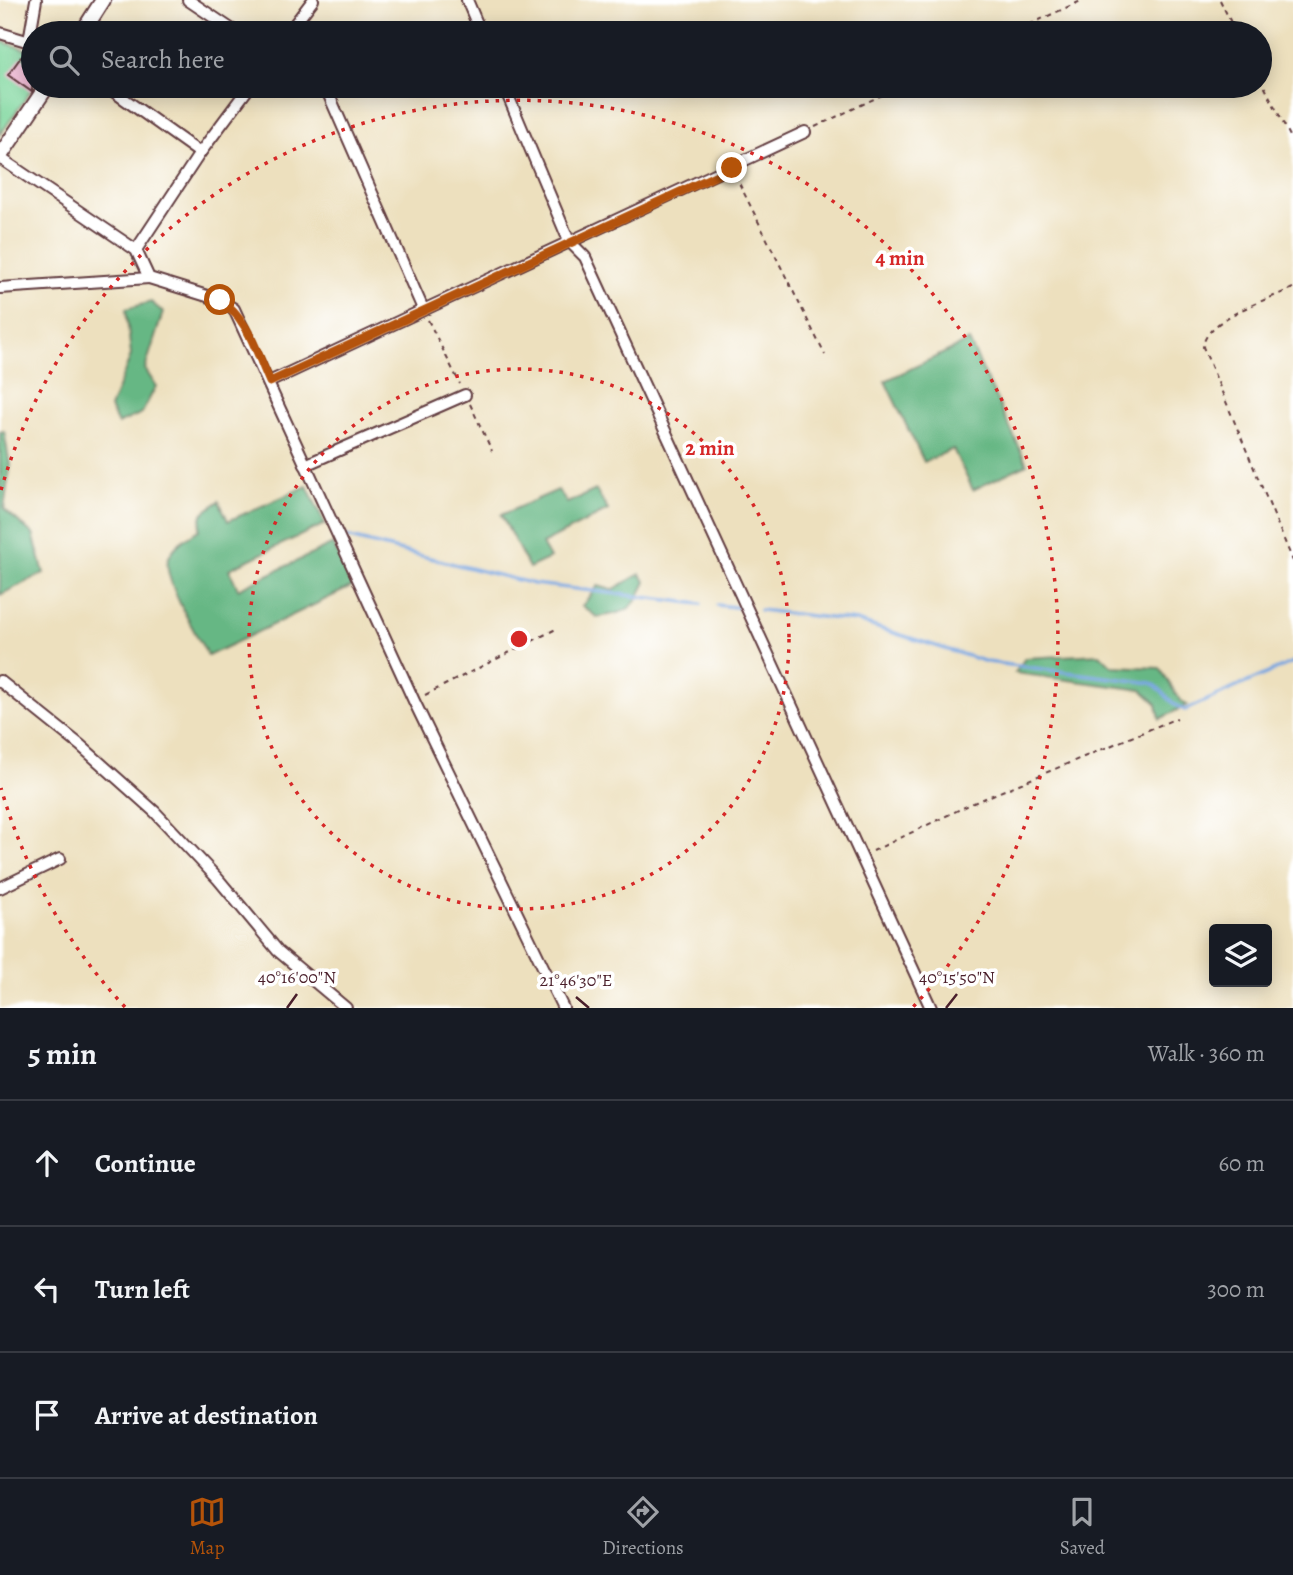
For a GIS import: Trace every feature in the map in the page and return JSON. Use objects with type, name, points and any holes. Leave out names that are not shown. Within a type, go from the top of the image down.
[{"type":"main road","points":[[90,21],[103,0]]},
{"type":"main road","points":[[0,157],[39,98]]},
{"type":"street","points":[[34,21],[36,0]]},
{"type":"street","points":[[188,0],[219,21]]},
{"type":"street","points":[[299,21],[313,0]]},
{"type":"street","points":[[467,0],[476,21]]},
{"type":"street","points":[[0,33],[21,39]]},
{"type":"street","points":[[123,98],[200,153]]},
{"type":"street","points":[[136,250],[200,153],[241,98]]},
{"type":"street","points":[[330,98],[423,309]]},
{"type":"street","points":[[509,98],[569,241],[585,257],[727,558],[860,858],[931,1008]]},
{"type":"street","points":[[270,382],[804,132]]},
{"type":"street","points":[[0,157],[136,250],[149,278]]},
{"type":"street","points":[[0,288],[149,278],[220,300],[234,309],[270,382],[304,465],[414,701],[563,1008]]},
{"type":"street","points":[[304,465],[466,395]]},
{"type":"street","points":[[0,681],[89,752],[155,812],[218,879],[278,951],[346,1008]]},
{"type":"street","points":[[0,888],[60,859]]},
{"type":"path","points":[[1037,21],[1083,0]]},
{"type":"path","points":[[1220,0],[1230,21]]},
{"type":"path","points":[[804,132],[876,98]]},
{"type":"path","points":[[1270,98],[1293,142]]},
{"type":"path","points":[[732,168],[825,355]]},
{"type":"path","points":[[1293,288],[1217,323],[1203,337],[1203,347],[1293,561]]},
{"type":"path","points":[[423,309],[492,451]]},
{"type":"path","points":[[414,701],[558,628]]},
{"type":"path","points":[[860,858],[971,804],[1177,718]]},
{"type":"green space","points":[[0,41],[21,48],[21,98],[26,98],[0,135]]},
{"type":"green space","points":[[151,302],[163,312],[145,369],[156,386],[142,413],[118,424],[110,408],[131,355],[126,309]]},
{"type":"green space","points":[[969,341],[1027,464],[973,490],[953,449],[924,462],[885,381]]},
{"type":"green space","points":[[4,431],[10,465],[4,509],[33,534],[44,573],[0,595],[0,432]]},
{"type":"green space","points":[[307,486],[325,524],[229,569],[238,589],[333,544],[353,586],[208,656],[171,581],[168,569],[170,555],[180,542],[199,530],[202,514],[219,501],[228,521]]},
{"type":"green space","points":[[558,490],[567,503],[596,490],[608,510],[542,544],[550,558],[529,568],[501,515]]},
{"type":"green space","points":[[640,574],[646,582],[633,605],[623,611],[597,617],[582,606],[598,586],[612,590]]},
{"type":"green space","points":[[1100,654],[1112,666],[1160,668],[1181,702],[1187,705],[1160,719],[1157,704],[1142,690],[1015,673],[1025,658]]},
{"type":"building","points":[[21,57],[21,84],[8,75]]},
{"type":"waterway","points":[[342,536],[534,584],[701,604]]},
{"type":"waterway","points":[[717,605],[743,608]]},
{"type":"waterway","points":[[760,610],[856,621],[987,662],[1152,683],[1185,710],[1293,662]]},
{"type":"route","points":[[220,300],[234,309],[242,320],[270,382],[569,241],[732,168]]}]
